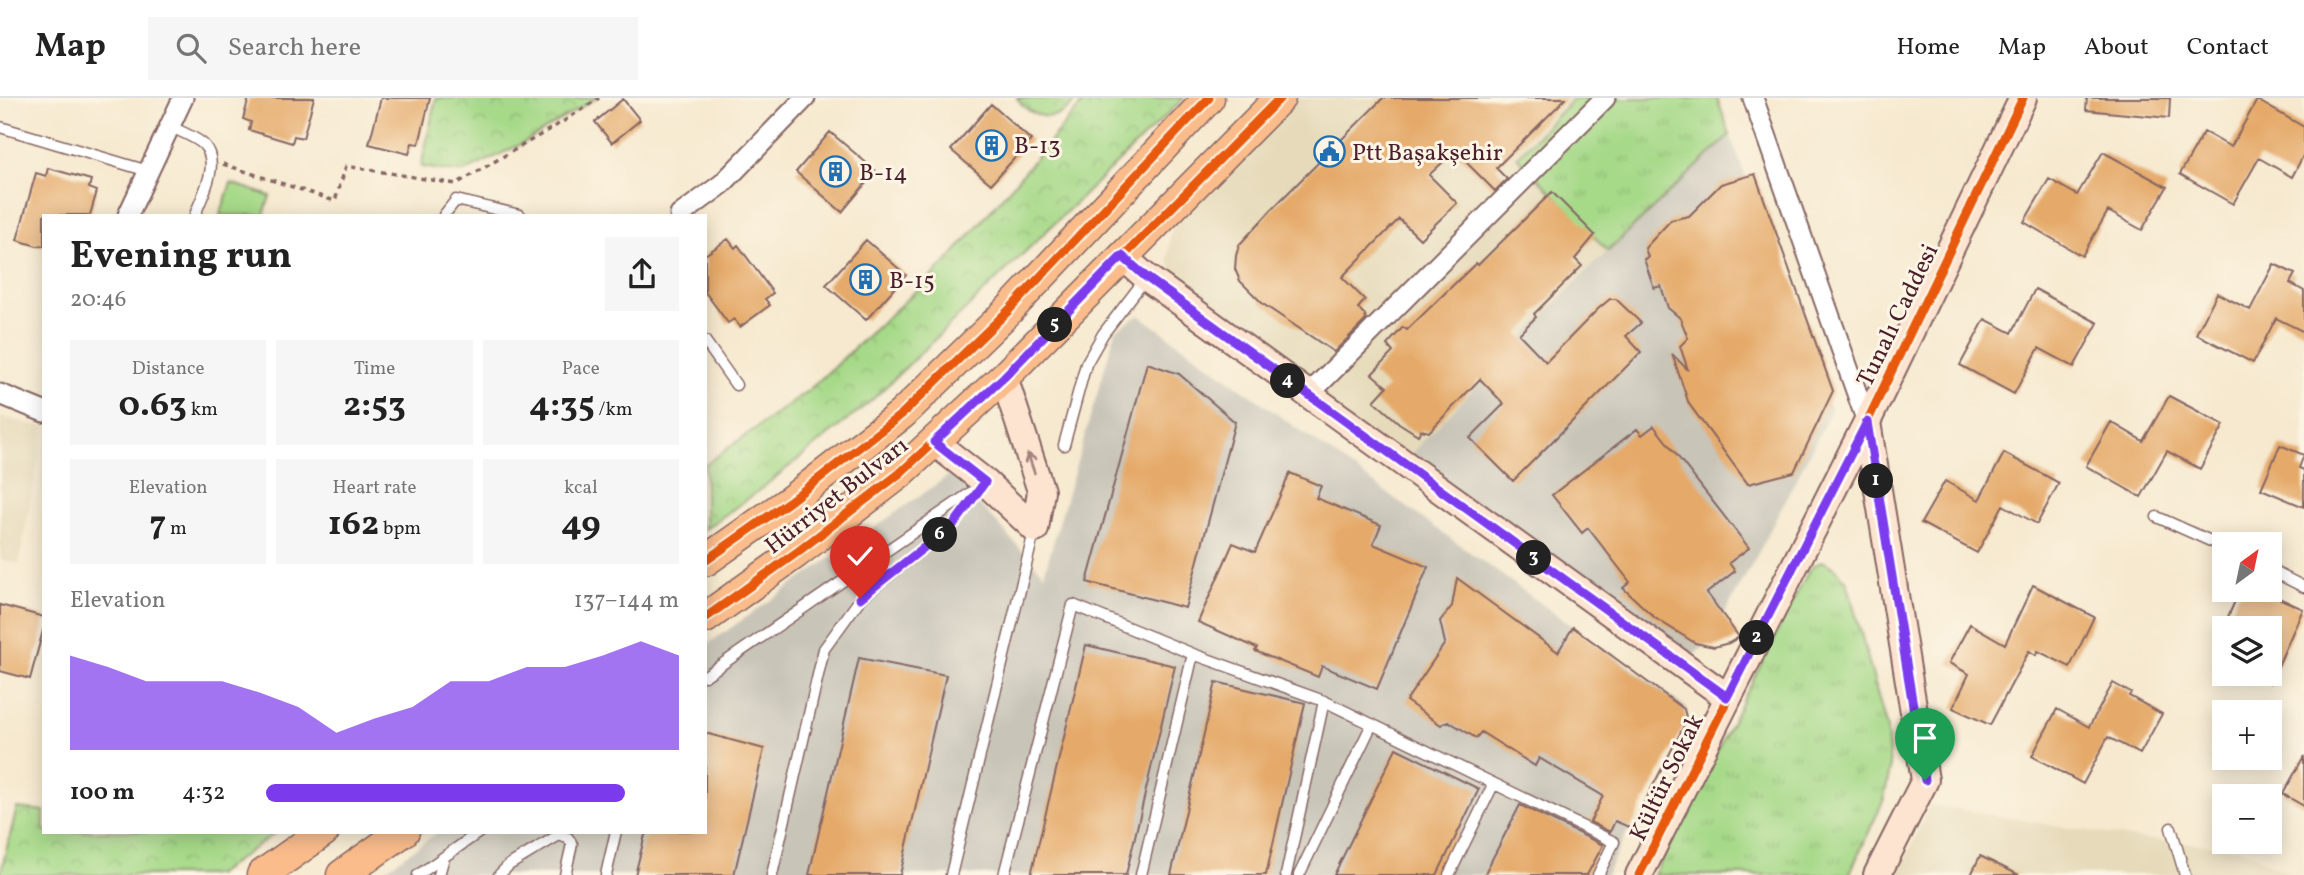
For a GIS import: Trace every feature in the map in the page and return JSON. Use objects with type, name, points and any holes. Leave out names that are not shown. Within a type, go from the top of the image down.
[{"type":"main road","name":"Hürriyet Bulvarı","points":[[707,560],[790,501],[902,414],[1008,311],[1209,98]]},
{"type":"main road","name":"Hürriyet Bulvarı","points":[[707,617],[899,474],[1004,377],[1280,98]]},
{"type":"main road","points":[[262,875],[320,834]]},
{"type":"main road","points":[[342,875],[400,834]]},
{"type":"street","points":[[128,214],[183,98]]},
{"type":"street","points":[[681,214],[722,184],[805,98]]},
{"type":"street","points":[[1308,395],[1605,98]]},
{"type":"street","points":[[1753,98],[1867,422],[1925,780],[1877,875]]},
{"type":"street","name":"Tunalı Caddesi","points":[[1727,697],[1867,422],[2023,98]]},
{"type":"street","points":[[1122,256],[1146,277],[1727,697]]},
{"type":"street","points":[[1004,377],[1041,491],[1035,529]]},
{"type":"street","points":[[0,394],[42,410]]},
{"type":"street","points":[[934,442],[985,482],[1035,529]]},
{"type":"street","name":"Kültür Sokak","points":[[1639,875],[1727,697]]},
{"type":"lane","points":[[169,126],[204,145],[211,161],[212,169],[195,214]]},
{"type":"lane","points":[[0,127],[148,171]]},
{"type":"lane","points":[[445,214],[456,200],[516,214]]},
{"type":"lane","points":[[1064,445],[1086,364],[1103,334],[1146,277]]},
{"type":"lane","points":[[707,344],[736,385]]},
{"type":"lane","points":[[707,675],[985,482]]},
{"type":"lane","points":[[772,875],[824,649],[860,598],[955,523],[985,482]]},
{"type":"lane","points":[[2157,517],[2212,542]]},
{"type":"lane","points":[[951,875],[1035,529]]},
{"type":"lane","points":[[2282,576],[2304,587]]},
{"type":"lane","points":[[1004,875],[1073,605],[1193,654],[1324,701],[1614,842],[1598,875]]},
{"type":"lane","points":[[1141,875],[1193,654]]},
{"type":"lane","points":[[1286,875],[1324,701]]},
{"type":"lane","points":[[1299,875],[1372,724]]},
{"type":"lane","points":[[1449,875],[1493,785]]},
{"type":"lane","points":[[2171,828],[2185,875]]},
{"type":"lane","points":[[418,875],[477,834]]},
{"type":"lane","points":[[606,875],[615,834]]},
{"type":"lane","points":[[499,875],[509,865],[559,835],[568,838],[572,844],[565,875]]},
{"type":"lane","points":[[439,875],[443,857]]},
{"type":"path","points":[[211,161],[335,201],[346,166],[456,184],[599,98]]},
{"type":"shaded area","points":[[1298,98],[1574,98],[1517,157],[1608,251],[1402,463],[1182,293],[1168,260],[1171,229],[1190,206]]},
{"type":"shaded area","points":[[1730,135],[1831,411],[1753,563],[1708,643],[1693,655],[1680,658],[1402,463],[1586,272]]},
{"type":"shaded area","points":[[1139,315],[1688,709],[1606,875],[377,875],[436,834],[707,834],[707,645],[951,474],[1044,574],[1116,330]]},
{"type":"shaded area","points":[[0,417],[42,427],[42,438],[19,563],[0,559]]},
{"type":"shaded area","points":[[1930,805],[2131,838],[2212,845],[2212,854],[2252,854],[2292,875],[1898,875]]},
{"type":"green space","points":[[436,98],[596,98],[525,142],[462,173],[421,167]]},
{"type":"green space","points":[[1017,98],[1076,98],[1063,112],[1047,116],[1030,111]]},
{"type":"green space","points":[[1087,98],[1184,98],[871,401],[757,492],[707,528],[707,464],[810,389],[946,263]]},
{"type":"green space","points":[[1574,98],[1717,98],[1730,135],[1608,251],[1517,157]]},
{"type":"green space","points":[[231,183],[270,196],[264,214],[220,214]]},
{"type":"green space","points":[[1822,561],[1835,568],[1847,582],[1887,729],[1890,769],[1884,799],[1849,875],[1654,875],[1810,568]]},
{"type":"green space","points":[[17,808],[42,811],[42,834],[274,834],[216,875],[0,875]]},
{"type":"building","points":[[249,98],[314,98],[303,138],[294,136],[292,143],[249,130],[251,122],[243,119]]},
{"type":"building","points":[[381,98],[430,98],[419,144],[412,143],[409,154],[369,144]]},
{"type":"building","points":[[1383,98],[1566,98],[1496,168],[1507,179],[1495,191],[1455,151],[1429,175],[1457,203],[1420,239],[1399,219],[1342,277],[1365,300],[1358,308],[1366,320],[1334,352],[1263,304],[1240,281],[1235,269],[1236,256],[1239,245],[1273,208]]},
{"type":"building","points":[[2087,98],[2170,98],[2169,118],[2086,110]]},
{"type":"building","points":[[623,99],[640,120],[612,143],[595,122]]},
{"type":"building","points":[[2257,100],[2304,127],[2304,154],[2292,177],[2259,158],[2233,204],[2180,174],[2204,132],[2231,147]]},
{"type":"building","name":"B-13","points":[[991,104],[1031,140],[991,184],[951,150]]},
{"type":"building","name":"B-14","points":[[830,132],[876,171],[842,212],[796,172]]},
{"type":"building","points":[[2103,152],[2167,187],[2142,230],[2108,211],[2082,256],[2024,222],[2049,179],[2077,195]]},
{"type":"building","points":[[48,168],[91,180],[89,188],[97,191],[90,214],[42,214],[42,246],[37,246],[17,240],[36,173],[46,176]]},
{"type":"building","points":[[1755,174],[1833,391],[1794,472],[1748,484],[1689,404],[1672,354],[1688,370],[1680,346],[1688,338],[1680,318],[1668,308],[1661,286],[1654,288],[1644,259],[1648,257],[1645,248],[1671,220],[1689,216],[1721,184]]},
{"type":"building","points":[[1552,192],[1595,235],[1575,259],[1582,266],[1534,314],[1536,317],[1519,334],[1546,362],[1598,309],[1610,299],[1616,299],[1641,323],[1626,336],[1641,352],[1513,481],[1470,438],[1504,404],[1480,379],[1429,432],[1421,430],[1418,435],[1399,423],[1374,401],[1387,387],[1372,374],[1393,352],[1387,345],[1403,327],[1407,330]]},
{"type":"building","points":[[728,239],[735,248],[738,245],[773,293],[765,299],[770,305],[740,327],[734,319],[728,323],[707,295],[707,254]]},
{"type":"building","name":"B-15","points":[[866,240],[906,275],[866,320],[826,285]]},
{"type":"building","points":[[2274,264],[2295,274],[2290,283],[2304,291],[2304,332],[2276,318],[2253,363],[2196,334],[2217,293],[2250,310]]},
{"type":"building","points":[[2035,289],[2098,323],[2074,367],[2039,348],[2014,394],[1960,365],[1985,319],[2012,333]]},
{"type":"building","points":[[1147,363],[1179,374],[1235,422],[1185,608],[1087,582]]},
{"type":"building","points":[[2169,396],[2224,425],[2200,469],[2167,451],[2141,497],[2086,466],[2111,422],[2143,441]]},
{"type":"building","points":[[1654,426],[1749,548],[1729,563],[1735,571],[1707,593],[1739,637],[1729,643],[1714,647],[1695,643],[1655,618],[1623,588],[1630,582],[1588,528],[1582,533],[1552,495],[1637,429],[1642,435]]},
{"type":"building","points":[[2280,445],[2304,455],[2299,468],[2304,470],[2304,507],[2261,489]]},
{"type":"building","points":[[2004,453],[2059,483],[2037,524],[2003,505],[1977,553],[1921,523],[1945,481],[1979,500]]},
{"type":"building","points":[[1290,473],[1321,486],[1316,498],[1381,525],[1373,544],[1428,567],[1377,689],[1322,666],[1318,677],[1255,651],[1257,648],[1198,622],[1233,543],[1255,552]]},
{"type":"building","points":[[1457,578],[1558,652],[1573,627],[1684,709],[1686,717],[1683,728],[1631,828],[1615,821],[1610,832],[1590,822],[1603,796],[1539,758],[1535,766],[1481,732],[1476,738],[1448,721],[1441,725],[1406,701],[1445,643],[1440,621],[1452,606]]},
{"type":"building","points":[[2033,585],[2094,617],[2070,667],[2038,651],[2036,655],[2029,651],[1990,725],[1953,708],[1969,674],[1949,663],[1970,624],[2005,644]]},
{"type":"building","points":[[2282,600],[2303,609],[2282,657],[2282,616],[2228,616],[2235,602],[2282,602]]},
{"type":"building","points":[[0,605],[42,616],[42,634],[30,679],[0,671]]},
{"type":"building","points":[[1086,645],[1175,666],[1126,875],[1031,875]]},
{"type":"building","points":[[859,658],[946,675],[900,875],[809,875]]},
{"type":"building","points":[[1216,682],[1305,703],[1266,875],[1171,875]]},
{"type":"building","points":[[2113,683],[2131,693],[2129,696],[2162,714],[2140,754],[2108,737],[2083,784],[2032,756],[2057,709],[2089,727]]},
{"type":"building","points":[[707,734],[764,749],[734,875],[635,875],[645,834],[707,834]]},
{"type":"building","points":[[1396,748],[1479,789],[1437,875],[1334,875]]},
{"type":"building","points":[[2304,756],[2304,806],[2283,794]]},
{"type":"building","points":[[1520,805],[1603,845],[1587,875],[1484,875]]},
{"type":"building","points":[[1980,856],[2019,875],[1971,875]]},
{"type":"cycle path","points":[[707,560],[790,501],[902,414],[1008,311],[1209,98]]},
{"type":"cycle path","points":[[707,617],[899,474],[1004,377],[1280,98]]},
{"type":"cycle path","points":[[1639,875],[1867,422],[2023,98]]},
{"type":"place","name":"B-13","points":[[991,145]]},
{"type":"place","name":"Ptt Başakşehir","points":[[1329,152]]},
{"type":"place","name":"B-14","points":[[836,172]]},
{"type":"place","name":"B-15","points":[[866,280]]},
{"type":"route","points":[[860,598],[955,523],[985,482],[934,442],[1004,377],[1122,256],[1146,277],[1727,697],[1867,422],[1925,780]]}]
